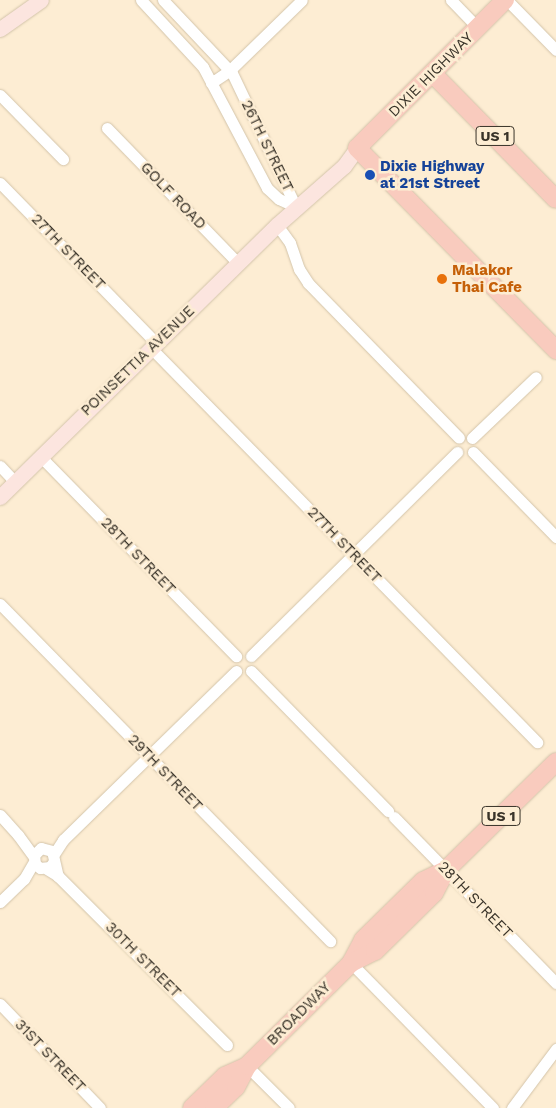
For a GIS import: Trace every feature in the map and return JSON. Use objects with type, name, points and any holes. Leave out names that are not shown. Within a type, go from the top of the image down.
[{"type":"main road","name":"DIXIE HIGHWAY","points":[[357,148],[506,0]]},
{"type":"main road","name":"US 1","points":[[433,74],[556,199]]},
{"type":"main road","points":[[357,148],[556,350]]},
{"type":"main road","name":"BROADWAY","points":[[192,1108],[225,1076],[246,1066],[351,963],[374,951],[434,893],[446,870],[556,762]]},
{"type":"main road","name":"BROADWAY","points":[[214,1108],[236,1087],[246,1066]]},
{"type":"street","points":[[0,29],[41,0]]},
{"type":"street","name":"26TH STREET","points":[[141,0],[196,57],[267,188],[279,200],[296,208]]},
{"type":"street","name":"26TH STREET","points":[[163,0],[230,70],[296,208]]},
{"type":"street","points":[[211,83],[230,70],[302,0]]},
{"type":"street","points":[[450,0],[478,28]]},
{"type":"street","points":[[506,0],[556,50]]},
{"type":"street","points":[[0,95],[63,159]]},
{"type":"street","name":"GOLF ROAD","points":[[107,128],[238,263]]},
{"type":"street","name":"DIXIE HIGHWAY","points":[[277,225],[296,208],[309,188],[338,160],[357,148]]},
{"type":"street","name":"27TH STREET","points":[[0,183],[354,555],[537,742]]},
{"type":"street","points":[[277,225],[290,243],[299,269],[308,283],[459,438]]},
{"type":"street","name":"POINSETTIA AVENUE","points":[[0,497],[277,225]]},
{"type":"street","points":[[472,438],[536,376]]},
{"type":"street","points":[[467,436],[472,438],[475,444],[473,452],[465,456],[457,452],[455,446],[459,438],[467,436]]},
{"type":"street","points":[[251,656],[457,452]]},
{"type":"street","points":[[473,452],[556,538]]},
{"type":"street","name":"28TH STREET","points":[[41,457],[236,656]]},
{"type":"street","points":[[0,466],[15,482]]},
{"type":"street","name":"29TH STREET","points":[[0,604],[330,941]]},
{"type":"street","points":[[245,653],[251,656],[254,665],[251,671],[245,674],[236,671],[233,662],[236,656],[245,653]]},
{"type":"street","points":[[0,902],[236,671]]},
{"type":"street","name":"28TH STREET","points":[[251,671],[556,983]]},
{"type":"street","name":"30TH STREET","points":[[0,815],[44,859],[58,876],[227,1045]]},
{"type":"street","points":[[351,963],[493,1108]]},
{"type":"street","name":"31ST STREET","points":[[0,1004],[100,1108]]},
{"type":"street","points":[[512,1108],[556,1049]]},
{"type":"street","points":[[246,1066],[289,1108]]},
{"type":"place","name":"Dixie Highway at 21st Street","points":[[370,175]]},
{"type":"place","name":"Malakor Thai Cafe","points":[[442,279]]}]
